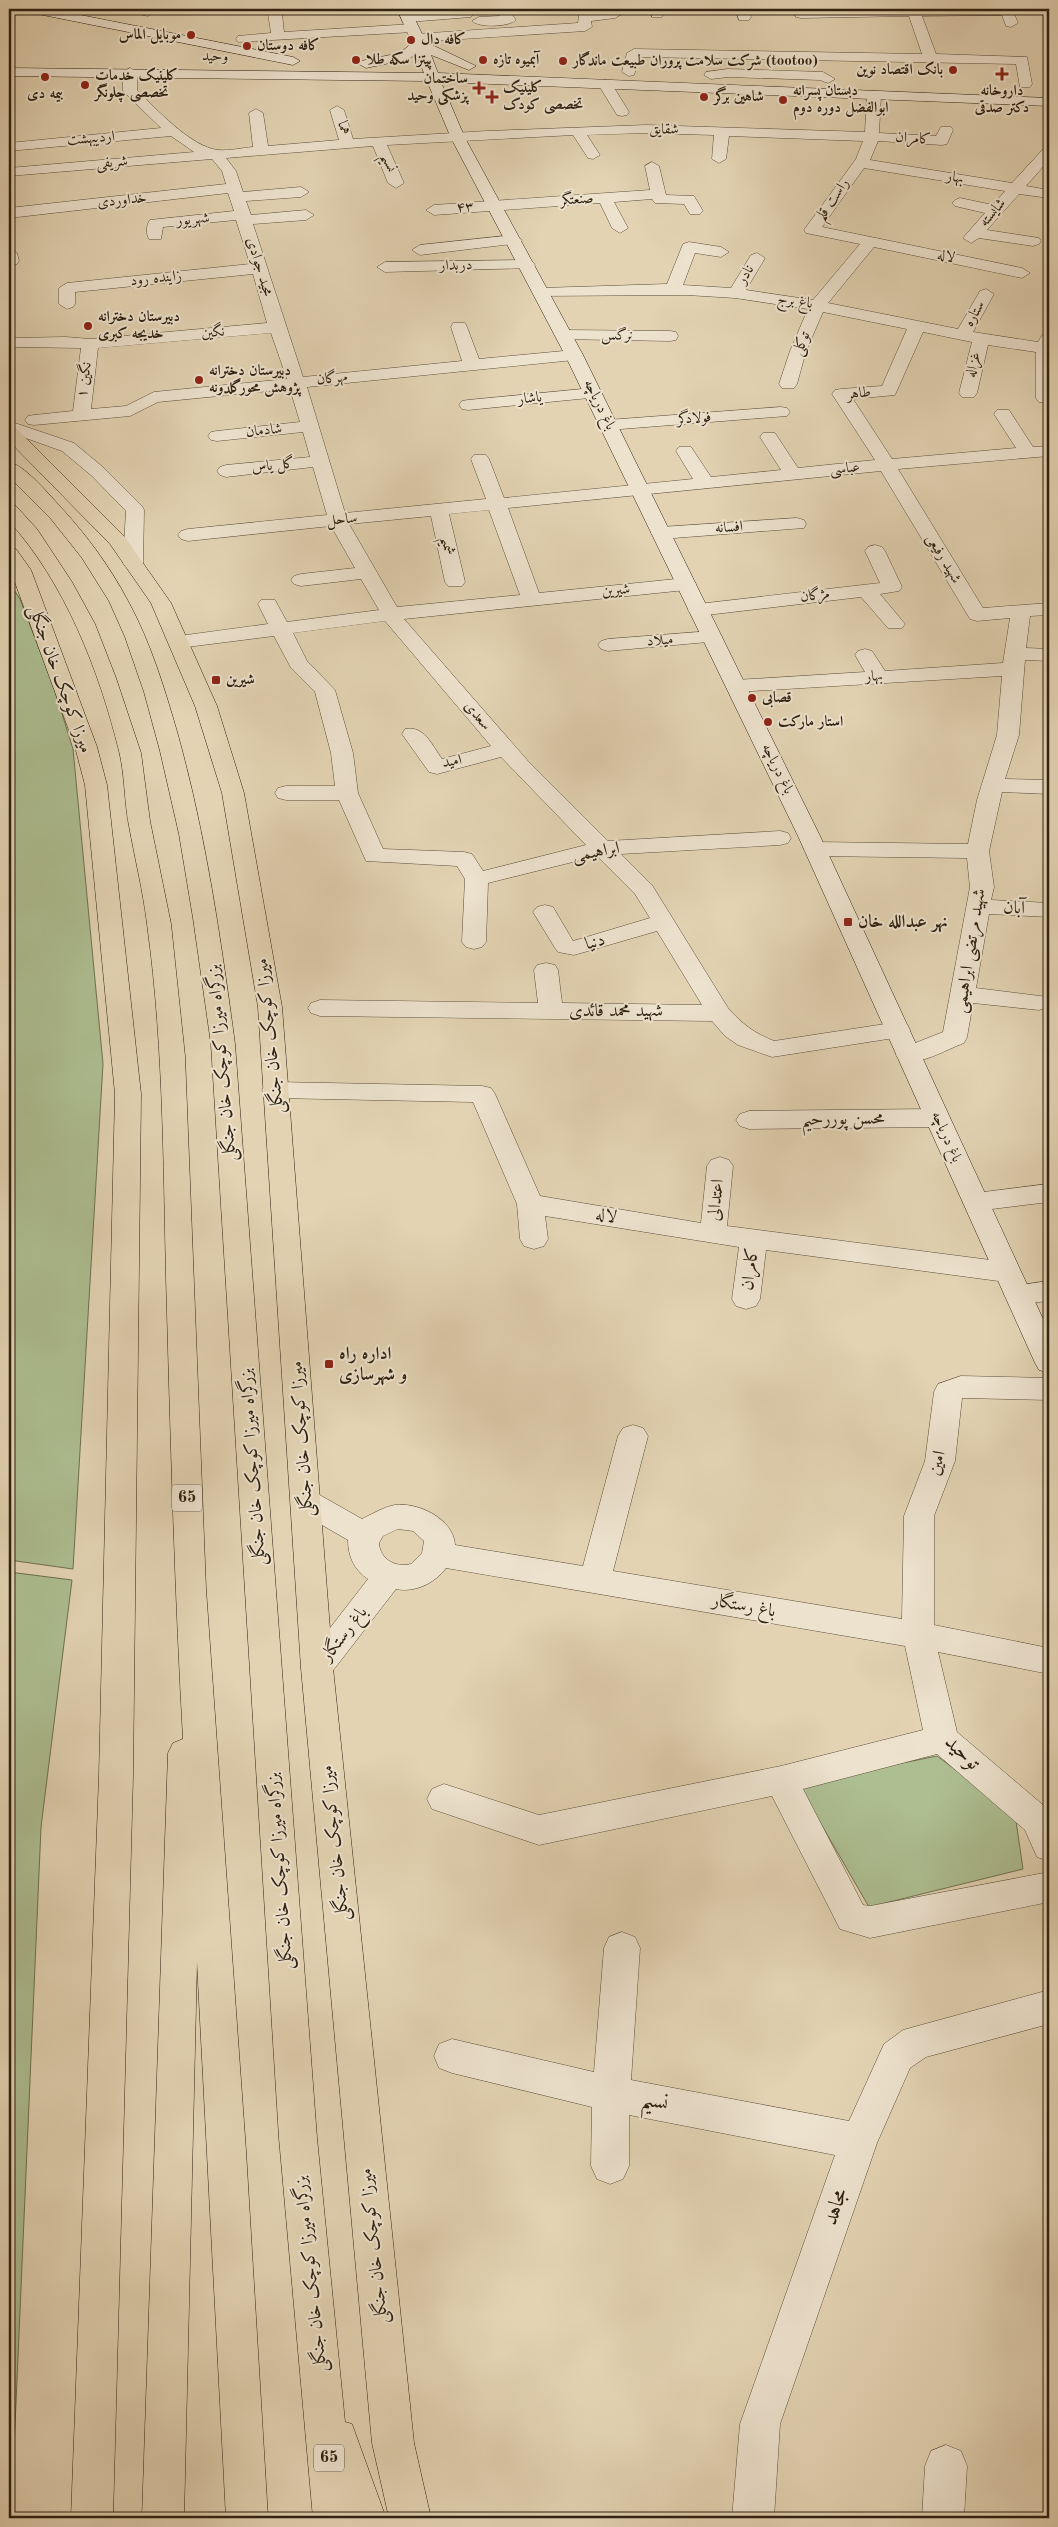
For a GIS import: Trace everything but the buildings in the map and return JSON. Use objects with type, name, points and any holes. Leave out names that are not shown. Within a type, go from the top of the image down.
[{"type":"main road","name":"میرزا کوچک خان جنگلی","points":[[21,425],[117,540],[161,603],[206,706],[234,793],[268,987],[275,1090],[286,1201],[318,1668],[393,2443],[410,2518]]},
{"type":"main road","name":"بزرگراه میرزا کوچک خان جنگلی","points":[[9,468],[67,523],[100,569],[126,615],[148,669],[170,746],[187,813],[206,913],[223,1044],[298,2138],[334,2518]]},
{"type":"main road","name":"65","points":[[9,510],[30,533],[62,582],[85,624],[106,678],[130,753],[139,821],[159,924],[172,1056],[190,1589],[227,2151],[247,2518]]},
{"type":"main road","name":"میرزا کوچک خان جنگلی","points":[[9,553],[21,570],[86,747],[96,785],[128,1094],[116,1786],[92,2518]]},
{"type":"main road","points":[[163,2518],[190,1589]]},
{"type":"main road","points":[[323,2397],[365,2518]]},
{"type":"street","points":[[33,9],[293,61]]},
{"type":"street","points":[[278,37],[275,13],[281,9]]},
{"type":"street","points":[[243,39],[278,37],[357,25],[509,20],[502,9]]},
{"type":"street","points":[[411,23],[529,30],[585,26],[580,14],[615,14],[614,9]]},
{"type":"street","points":[[799,9],[801,14],[844,18],[914,12],[1007,11],[1011,23]]},
{"type":"street","points":[[914,12],[931,58]]},
{"type":"street","points":[[411,23],[466,14]]},
{"type":"street","points":[[411,23],[448,59],[469,66]]},
{"type":"street","points":[[369,71],[404,56],[411,23]]},
{"type":"street","name":"باغ دریاچه","points":[[411,23],[440,98],[458,138],[564,335],[815,849],[1049,1363]]},
{"type":"street","points":[[529,30],[536,45]]},
{"type":"street","points":[[137,31],[143,37],[143,44]]},
{"type":"street","points":[[746,42],[746,56]]},
{"type":"street","points":[[840,42],[844,58]]},
{"type":"street","points":[[629,72],[634,53],[688,48],[746,56],[931,58],[1018,55],[1020,84],[1041,85]]},
{"type":"street","name":"وحید","points":[[430,71],[485,80],[524,74],[629,72],[823,76],[828,79],[847,76],[844,58]]},
{"type":"street","name":"وحید","points":[[9,59],[293,61],[369,71]]},
{"type":"street","name":"وحید","points":[[9,72],[430,71],[469,66],[605,84],[1049,102]]},
{"type":"street","points":[[369,71],[416,85],[431,91],[440,98],[485,80]]},
{"type":"street","points":[[130,72],[130,92],[156,117],[194,146],[216,154],[458,138]]},
{"type":"street","points":[[605,84],[622,112]]},
{"type":"street","name":"راست قلم","points":[[870,242],[812,230],[855,168],[861,163],[871,136],[874,95]]},
{"type":"street","name":"هما","points":[[337,110],[348,145]]},
{"type":"street","points":[[256,113],[261,151]]},
{"type":"street","points":[[683,130],[687,113]]},
{"type":"street","name":"شقایق","points":[[458,138],[578,132],[683,130],[871,136]]},
{"type":"street","name":"کامران","points":[[871,136],[942,141],[946,130]]},
{"type":"street","name":"اردیبهشت","points":[[9,147],[49,139],[174,131]]},
{"type":"street","points":[[719,159],[722,131]]},
{"type":"street","points":[[578,132],[593,155]]},
{"type":"street","name":"نسیم","points":[[379,143],[396,183]]},
{"type":"street","points":[[1015,188],[1049,151]]},
{"type":"street","name":"شریفی","points":[[9,172],[216,154]]},
{"type":"street","name":"مجید جوادی","points":[[216,154],[229,172],[259,262],[277,327],[297,383]]},
{"type":"street","name":"بهار","points":[[861,163],[1049,194]]},
{"type":"street","points":[[652,166],[659,194]]},
{"type":"street","name":"شایسته","points":[[1015,188],[973,235],[1033,242]]},
{"type":"street","name":"خداوردی","points":[[9,213],[63,200],[132,200],[183,194],[302,192]]},
{"type":"street","points":[[183,194],[185,210]]},
{"type":"street","name":"صنعتگر","points":[[496,206],[659,194],[660,200],[690,199],[694,211]]},
{"type":"street","points":[[605,198],[620,228]]},
{"type":"street","points":[[132,200],[139,216]]},
{"type":"street","points":[[960,203],[996,210]]},
{"type":"street","name":"۴۳","points":[[434,210],[496,206]]},
{"type":"street","points":[[244,218],[306,215]]},
{"type":"street","name":"شهریور","points":[[155,236],[155,223],[244,218]]},
{"type":"street","points":[[673,290],[697,230]]},
{"type":"street","points":[[420,250],[514,240]]},
{"type":"street","points":[[818,305],[870,242]]},
{"type":"street","name":"لاله","points":[[870,242],[1022,273]]},
{"type":"street","points":[[689,247],[721,252]]},
{"type":"street","name":"نادر","points":[[736,293],[757,258]]},
{"type":"street","points":[[190,260],[259,262]]},
{"type":"street","name":"زاینده رود","points":[[67,304],[67,288],[259,262]]},
{"type":"street","name":"دربدار","points":[[385,266],[527,265]]},
{"type":"street","name":"باغ برج","points":[[542,293],[673,290],[736,293],[818,305],[963,335],[1048,345],[1045,398]]},
{"type":"street","name":"ستاره","points":[[963,335],[986,294]]},
{"type":"street","name":"توکلی","points":[[788,384],[798,351],[818,305]]},
{"type":"street","name":"طاهر","points":[[887,465],[841,394],[889,391],[917,326]]},
{"type":"street","name":"نگین","points":[[16,342],[90,344],[277,327]]},
{"type":"street","points":[[459,327],[472,365]]},
{"type":"street","name":"نرگس","points":[[564,335],[670,336]]},
{"type":"street","name":"غزاله","points":[[968,393],[981,338]]},
{"type":"street","name":"نگین ۱","points":[[80,416],[90,344]]},
{"type":"street","name":"مهرگان","points":[[21,425],[130,411],[154,398],[574,355]]},
{"type":"street","name":"سعدی","points":[[297,383],[338,521],[397,624],[506,749],[644,890],[719,1013]]},
{"type":"street","name":"یاشار","points":[[468,405],[592,393]]},
{"type":"street","name":"فولادگر","points":[[608,425],[781,412]]},
{"type":"street","points":[[1003,414],[1028,453]]},
{"type":"street","points":[[9,426],[68,447],[98,472],[135,510],[133,563]]},
{"type":"street","name":"شادمان","points":[[217,436],[310,426]]},
{"type":"street","points":[[769,437],[793,475]]},
{"type":"street","points":[[685,451],[706,484]]},
{"type":"street","name":"عباسی","points":[[640,491],[887,465],[1049,451]]},
{"type":"street","points":[[480,459],[495,505],[532,600]]},
{"type":"street","name":"گل یاس","points":[[226,471],[320,461]]},
{"type":"street","name":"شهید رفیعی","points":[[887,465],[977,615],[1021,611]]},
{"type":"street","name":"ساحل","points":[[188,535],[640,491]]},
{"type":"street","name":"شمیم","points":[[439,511],[455,582]]},
{"type":"street","name":"افسانه","points":[[661,533],[797,524]]},
{"type":"street","name":"مژگان","points":[[698,610],[892,587],[875,551]]},
{"type":"street","points":[[300,580],[367,572]]},
{"type":"street","name":"شیرین","points":[[178,642],[391,614],[686,584]]},
{"type":"street","points":[[866,590],[895,624]]},
{"type":"street","points":[[268,604],[279,630],[298,664],[325,690],[342,753],[347,793],[374,856],[464,859],[477,879],[474,942]]},
{"type":"street","points":[[1021,611],[1049,609]]},
{"type":"street","name":"شهید مرتضی ابراهیمی","points":[[909,1055],[955,1037],[982,887],[978,851],[993,785],[1008,735],[1014,661],[1021,611]]},
{"type":"street","name":"میلاد","points":[[608,645],[712,636]]},
{"type":"street","points":[[940,652],[946,673]]},
{"type":"street","points":[[865,655],[878,677]]},
{"type":"street","points":[[1014,661],[1049,655]]},
{"type":"street","name":"بهار","points":[[736,686],[789,673],[878,677],[946,673],[1014,661]]},
{"type":"street","name":"امید","points":[[413,734],[437,767],[506,749]]},
{"type":"street","points":[[993,785],[1049,787]]},
{"type":"street","points":[[286,793],[347,793]]},
{"type":"street","name":"ابراهیمی","points":[[477,879],[604,848],[780,838]]},
{"type":"street","points":[[815,849],[978,851]]},
{"type":"street","name":"آبان","points":[[978,906],[1049,910]]},
{"type":"street","name":"دنیا","points":[[545,912],[566,947],[574,948],[663,922]]},
{"type":"street","points":[[546,970],[551,1011]]},
{"type":"street","points":[[964,994],[1039,1002]]},
{"type":"street","name":"شهید محمد قائدی","points":[[320,1008],[719,1013]]},
{"type":"street","points":[[719,1013],[741,1034],[772,1049],[898,1030]]},
{"type":"street","points":[[275,1090],[482,1094],[530,1204],[534,1239]]},
{"type":"street","name":"محسن پوررحیم","points":[[749,1120],[937,1118]]},
{"type":"street","name":"اعتدالی","points":[[713,1234],[720,1166]]},
{"type":"street","points":[[976,1202],[1049,1193]]},
{"type":"street","name":"لاله","points":[[530,1204],[713,1234],[754,1238],[1049,1291]]},
{"type":"street","name":"کامران","points":[[746,1299],[754,1238]]},
{"type":"street","name":"امین","points":[[918,1635],[919,1516],[940,1461],[948,1392],[960,1387],[1049,1389]]},
{"type":"street","points":[[595,1580],[634,1436]]},
{"type":"street","points":[[306,1502],[366,1536]]},
{"type":"street","points":[[395,1517],[420,1520],[430,1526],[437,1534],[440,1544],[438,1554],[433,1564],[418,1574],[400,1578],[388,1576],[368,1564],[362,1545],[373,1527],[395,1517]]},
{"type":"street","name":"باغ رستگار","points":[[438,1554],[918,1635],[1049,1661]]},
{"type":"street","name":"باغ رستگار","points":[[318,1668],[388,1576]]},
{"type":"street","name":"توحید","points":[[918,1635],[942,1739],[1037,1820],[1049,1846]]},
{"type":"street","points":[[444,1799],[539,1830],[781,1780],[942,1739]]},
{"type":"street","points":[[781,1780],[852,1918],[862,1922],[1049,1887]]},
{"type":"street","points":[[610,2166],[611,2094],[622,1948]]},
{"type":"street","name":"مجاهد","points":[[753,2518],[760,2424],[859,2142],[898,2056],[916,2042],[1049,2007]]},
{"type":"street","name":"نسیم","points":[[452,2056],[611,2094],[859,2142]]},
{"type":"street","points":[[943,2518],[946,2466]]},
{"type":"green space","points":[[9,582],[20,599],[54,688],[73,749],[103,1064],[73,1569],[9,1560]]},
{"type":"green space","points":[[9,1572],[72,1580],[41,1827],[11,2518],[9,2518]]},
{"type":"green space","points":[[937,1756],[1015,1814],[1023,1869],[869,1907],[798,1784]]},
{"type":"place","name":"موبایل الماس","points":[[191,35]]},
{"type":"place","name":"کافه دال","points":[[411,40]]},
{"type":"place","name":"کافه دوستان","points":[[247,46]]},
{"type":"place","name":"پیتزا سکه طلا","points":[[356,60]]},
{"type":"place","name":"آبمیوه تازه","points":[[483,60]]},
{"type":"place","name":"شرکت سلامت پروران طبیعت ماندگار (tootoo)","points":[[563,61]]},
{"type":"place","name":"بانک اقتصاد نوین","points":[[953,70]]},
{"type":"place","name":"داروخانه دکتر صدقی","points":[[1002,74]]},
{"type":"place","name":"بیمه دی","points":[[45,77]]},
{"type":"place","name":"کلینیک خدمات تخصصی چلونگر","points":[[85,85]]},
{"type":"place","name":"ساختمان پزشکی وحید","points":[[479,88]]},
{"type":"place","name":"کلینیک تخصصی کودک","points":[[492,97]]},
{"type":"place","name":"شاهین برگر","points":[[704,97]]},
{"type":"place","name":"دبستان پسرانه ابوالفضل دوره دوم","points":[[783,100]]},
{"type":"place","name":"دبیرستان دخترانه خدیجه کبری","points":[[88,326]]},
{"type":"place","name":"دبیرستان دخترانه پژوهش محورگلدونه","points":[[199,380]]},
{"type":"place","name":"شیرین","points":[[216,680]]},
{"type":"place","name":"قصابی","points":[[752,698]]},
{"type":"place","name":"استار مارکت","points":[[768,722]]},
{"type":"place","name":"نهر عبدالله خان","points":[[848,922]]},
{"type":"place","name":"اداره راه و شهرسازی","points":[[329,1364]]}]
